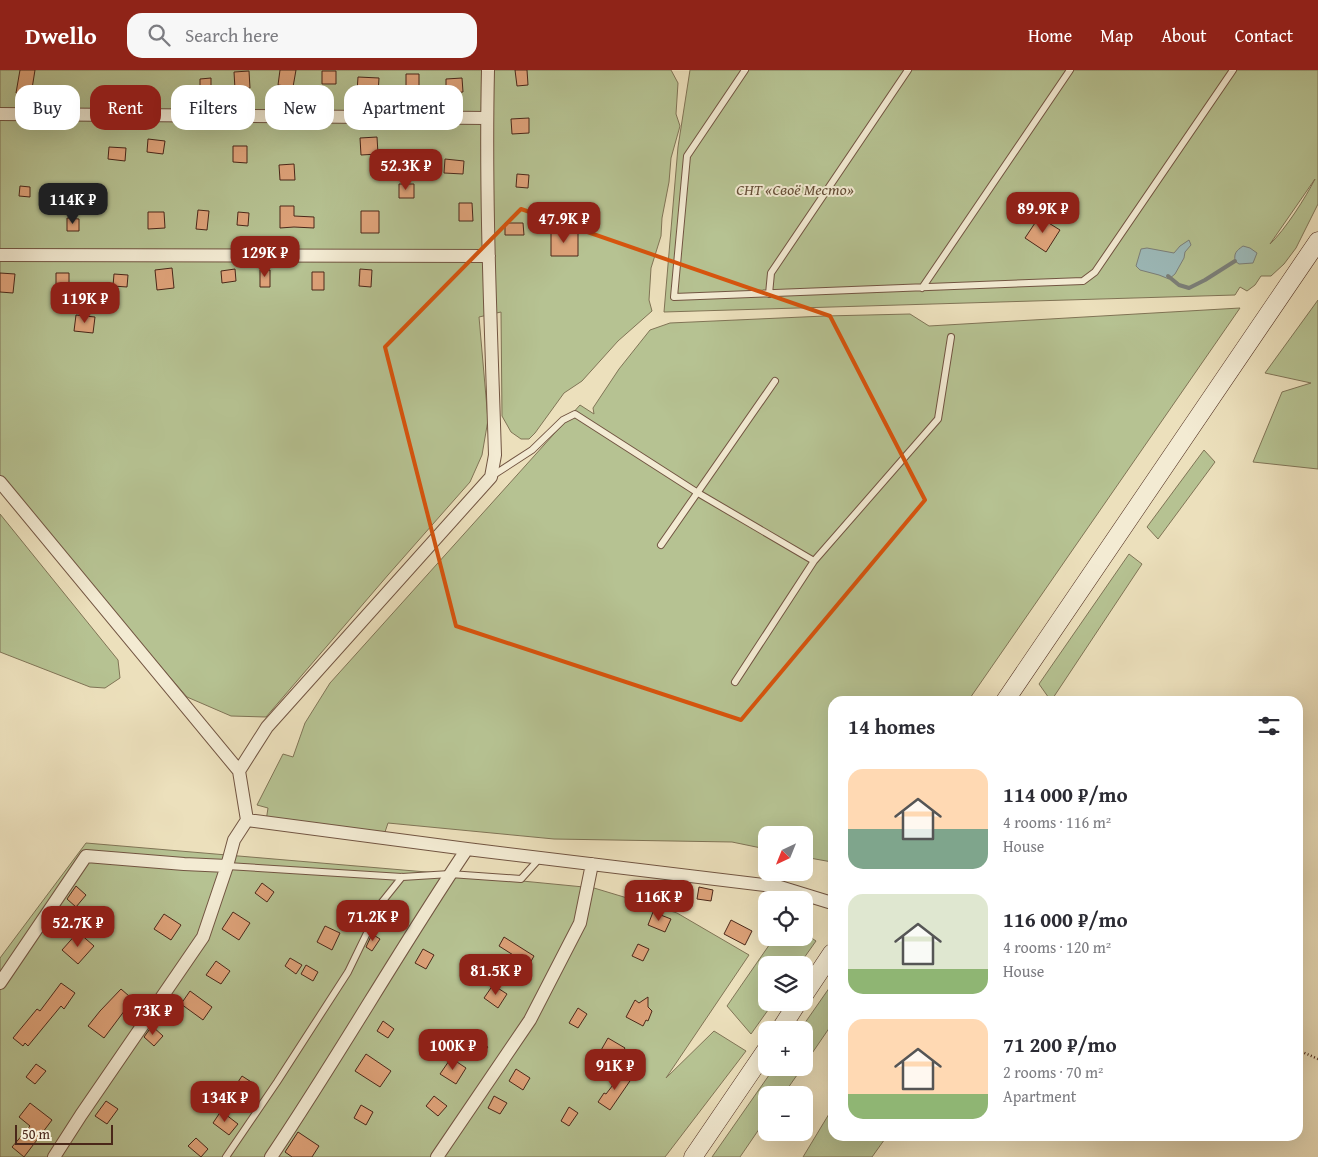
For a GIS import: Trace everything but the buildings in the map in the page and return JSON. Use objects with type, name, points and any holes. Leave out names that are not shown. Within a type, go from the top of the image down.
[{"type":"main road","points":[[1008,696],[1318,241]]},
{"type":"main road","points":[[813,981],[828,958]]},
{"type":"main road","points":[[693,1157],[758,1062]]},
{"type":"street","points":[[239,771],[267,727],[491,476],[495,455],[488,256],[488,70]]},
{"type":"street","points":[[0,114],[487,118]]},
{"type":"street","points":[[0,255],[488,256]]},
{"type":"street","points":[[0,482],[239,771],[247,820],[234,840],[203,937],[54,1157]]},
{"type":"street","points":[[247,820],[780,887],[828,902]]},
{"type":"street","points":[[271,1157],[467,849]]},
{"type":"street","points":[[0,983],[86,856],[227,866]]},
{"type":"street","points":[[437,1157],[530,1020],[580,923],[592,864]]},
{"type":"lane","points":[[745,70],[687,156],[674,298],[1083,282],[1095,272],[1233,70]]},
{"type":"lane","points":[[769,294],[771,272],[908,70]]},
{"type":"lane","points":[[922,288],[1070,70]]},
{"type":"lane","points":[[734,682],[814,561],[938,419],[951,336]]},
{"type":"lane","points":[[661,545],[776,381]]},
{"type":"lane","points":[[491,476],[532,450],[563,420],[575,414],[698,492],[814,561]]},
{"type":"lane","points":[[227,866],[402,877],[450,874],[521,879],[540,858]]},
{"type":"lane","points":[[226,1157],[348,972],[382,902],[402,877]]},
{"type":"path","points":[[1303,1052],[1318,1059]]},
{"type":"highlighted area","points":[[521,209],[830,316],[925,500],[741,720],[456,626],[385,347]]},
{"type":"green space","points":[[0,70],[671,70],[678,83],[676,114],[680,126],[671,158],[661,236],[651,268],[649,300],[652,311],[618,341],[582,381],[564,393],[529,439],[521,439],[511,432],[502,416],[501,312],[479,317],[488,420],[482,455],[470,482],[266,717],[231,716],[187,697],[0,475]]},
{"type":"green space","name":"СНТ «Своё Место»","points":[[690,70],[1318,70],[1318,204],[1296,248],[1284,264],[1271,276],[1261,276],[1255,285],[1247,291],[1240,287],[1235,295],[664,312],[678,147]],"holes":[[[1315,179],[1301,204],[1270,244]]]},
{"type":"green space","points":[[1318,300],[1318,469],[1253,462],[1282,392],[1311,383],[1265,373]]},
{"type":"green space","points":[[1240,308],[971,696],[828,696],[828,861],[813,859],[813,826],[758,826],[758,847],[732,842],[554,839],[388,823],[385,832],[266,821],[268,808],[257,805],[283,754],[293,757],[305,723],[330,683],[580,405],[594,414],[593,408],[619,369],[650,330],[670,323],[910,314],[929,326]]},
{"type":"green space","points":[[1204,450],[1215,462],[1158,539],[1147,527]]},
{"type":"green space","points":[[0,514],[118,660],[120,678],[105,688],[90,687],[0,652]]},
{"type":"green space","points":[[1129,554],[1142,564],[1054,696],[1047,696],[1039,684]]},
{"type":"green space","points":[[86,843],[594,888],[677,913],[749,955],[666,1078],[714,1031],[746,1051],[665,1157],[0,1157],[0,958]]},
{"type":"green space","points":[[768,946],[812,946],[805,956],[762,956]]},
{"type":"green space","points":[[758,961],[758,1011],[767,1011],[760,1021],[758,1021],[751,1034],[727,1006]]},
{"type":"green space","points":[[828,990],[828,1030],[813,1052],[813,1021],[806,1021]]},
{"type":"green space","points":[[768,1076],[796,1076],[789,1086],[761,1086]]},
{"type":"green space","points":[[758,1091],[758,1131],[740,1157],[712,1157]]},
{"type":"green space","points":[[828,1116],[828,1141],[883,1141],[872,1157],[803,1157]]},
{"type":"water","points":[[1189,240],[1191,245],[1185,252],[1184,258],[1175,274],[1169,279],[1140,270],[1136,266],[1141,249],[1147,248],[1174,253]]},
{"type":"water","points":[[1243,246],[1257,253],[1253,263],[1239,264],[1235,261],[1236,252]]},
{"type":"waterway","points":[[1168,276],[1179,285],[1189,288],[1235,261]]}]
